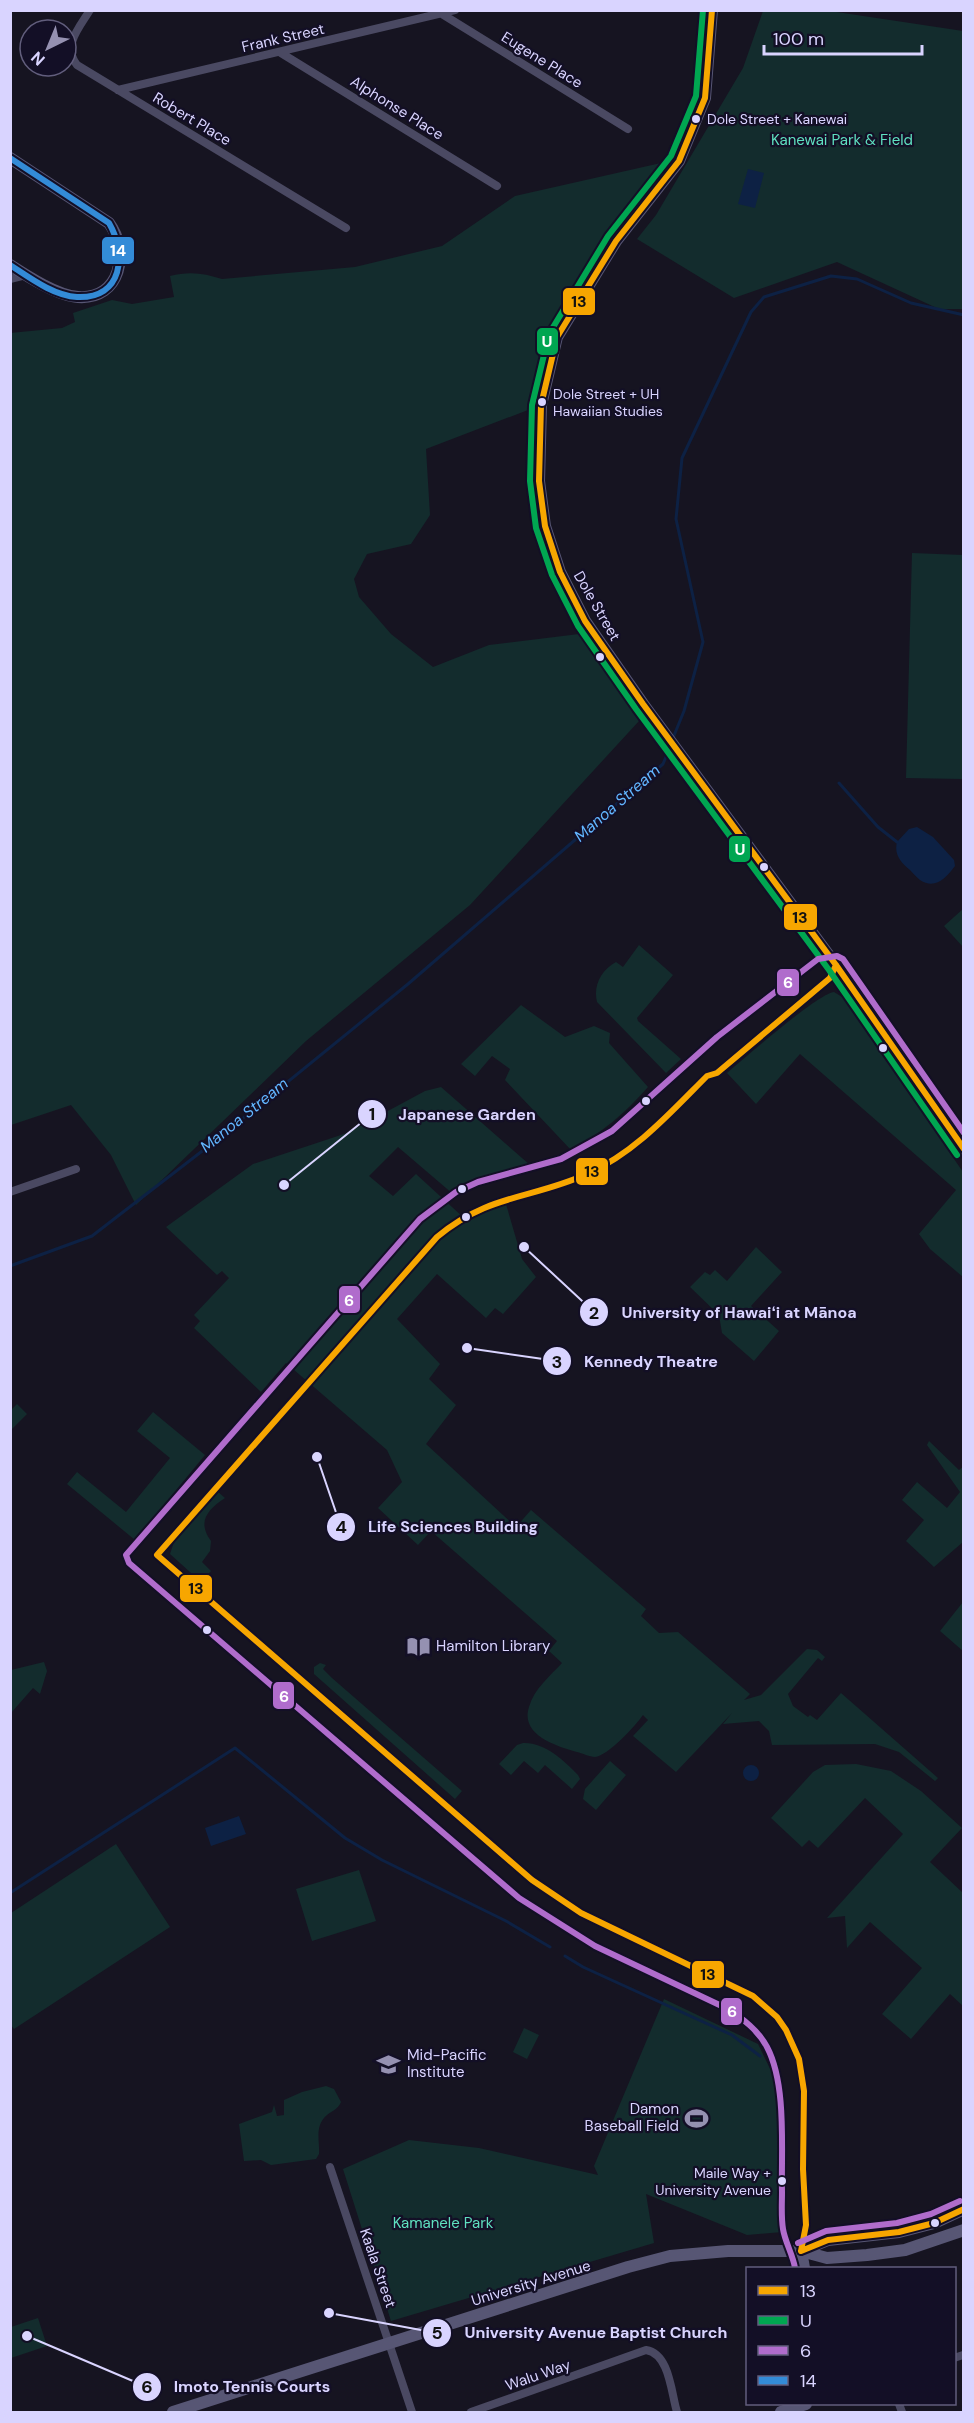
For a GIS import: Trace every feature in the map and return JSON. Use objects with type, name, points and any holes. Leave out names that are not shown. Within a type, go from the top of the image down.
[{"type":"street","name":"Robert Place","points":[[90,10],[72,40],[72,57],[80,67],[346,228]]},
{"type":"street","name":"Frank Street","points":[[118,90],[455,10]]},
{"type":"street","name":"Dole Street","points":[[712,10],[705,98],[679,161],[616,241],[557,337],[541,405],[539,481],[545,526],[560,572],[585,621],[643,704],[837,964],[963,1150]]},
{"type":"street","name":"Eugene Place","points":[[442,14],[628,129]]},
{"type":"street","name":"Alphonse Place","points":[[281,53],[498,186]]},
{"type":"street","points":[[10,158],[104,219],[117,234],[121,246],[119,268],[112,284],[105,291],[86,297],[66,295],[10,265]]},
{"type":"street","points":[[10,279],[26,275]]},
{"type":"street","points":[[10,1192],[76,1169]]},
{"type":"street","name":"Kaala Street","points":[[330,2167],[412,2412]]},
{"type":"street","name":"University Avenue","points":[[801,2251],[828,2240],[899,2232],[934,2223],[963,2209]]},
{"type":"street","name":"University Avenue","points":[[173,2412],[628,2267],[670,2256],[717,2252],[801,2251],[827,2258],[867,2255],[905,2250],[963,2230]]},
{"type":"street","points":[[801,2251],[804,2267]]},
{"type":"street","name":"Walu Way","points":[[471,2412],[646,2350],[654,2352],[663,2360],[677,2412]]},
{"type":"street","points":[[781,2412],[805,2407]]},
{"type":"green space","name":"Kanewai Park & Field","points":[[763,11],[830,11],[963,31],[963,309],[939,309],[837,262],[734,298],[637,239],[656,215],[743,68]]},
{"type":"green space","points":[[661,163],[655,193],[557,337],[541,405],[426,449],[430,515],[411,544],[367,554],[354,579],[359,597],[391,634],[433,667],[489,645],[579,634],[639,721],[470,905],[306,1041],[136,1205],[111,1155],[71,1105],[11,1125],[10,333],[62,328],[75,322],[73,313],[112,300],[132,304],[174,297],[170,276],[177,274],[196,273],[222,279],[355,267],[442,246],[515,196]]},
{"type":"green space","points":[[912,553],[963,555],[963,779],[906,778]]},
{"type":"green space","points":[[963,909],[963,947],[944,926]]},
{"type":"green space","points":[[639,945],[673,975],[637,1018],[681,1059],[666,1073],[597,1002],[597,984],[602,974],[616,962],[623,967]]},
{"type":"green space","points":[[834,992],[842,997],[963,1172],[963,1277],[930,1249],[919,1234],[956,1190],[800,1054],[756,1104],[727,1073],[797,1015],[825,995]]},
{"type":"green space","points":[[521,1005],[565,1037],[594,1026],[610,1033],[609,1043],[648,1087],[612,1122],[571,1150],[505,1080],[510,1069],[492,1056],[475,1076],[461,1064]]},
{"type":"green space","points":[[441,1087],[530,1165],[453,1194],[398,1147],[369,1176],[393,1196],[416,1174],[464,1218],[506,1204],[522,1259],[536,1277],[503,1314],[495,1308],[486,1318],[437,1274],[397,1319],[440,1364],[429,1379],[456,1405],[426,1444],[516,1527],[531,1510],[646,1609],[641,1616],[659,1633],[678,1632],[750,1694],[744,1700],[761,1695],[807,1649],[817,1650],[825,1657],[822,1661],[818,1658],[788,1694],[793,1706],[808,1717],[810,1715],[817,1720],[841,1693],[938,1778],[935,1781],[899,1752],[875,1744],[772,1745],[769,1731],[759,1721],[723,1724],[732,1713],[676,1772],[633,1736],[648,1720],[643,1715],[614,1746],[595,1757],[550,1743],[535,1732],[528,1717],[531,1700],[562,1663],[549,1651],[557,1641],[431,1531],[418,1545],[378,1508],[402,1482],[387,1450],[286,1363],[261,1392],[194,1328],[200,1321],[194,1315],[229,1278],[222,1271],[217,1275],[166,1227],[253,1164],[347,1133],[425,1091]]},
{"type":"green space","points":[[756,1247],[782,1272],[751,1306],[779,1331],[754,1361],[722,1333],[719,1315],[690,1287],[705,1272],[710,1275],[715,1270],[727,1281]]},
{"type":"green space","points":[[17,1404],[27,1414],[11,1430],[11,1410]]},
{"type":"green space","points":[[153,1412],[205,1455],[135,1540],[67,1484],[77,1472],[126,1512],[170,1458],[137,1431]]},
{"type":"green space","points":[[929,1441],[959,1470],[964,1466],[963,1542],[934,1567],[906,1541],[924,1520],[902,1500],[917,1482],[947,1508],[960,1492],[927,1445]]},
{"type":"green space","points":[[217,1491],[225,1498],[213,1507],[206,1517],[205,1528],[211,1541],[210,1551],[202,1562],[211,1571],[201,1582],[170,1554],[175,1539]]},
{"type":"green space","points":[[963,1602],[963,1651],[940,1631]]},
{"type":"green space","points":[[44,1662],[47,1671],[40,1694],[33,1688],[11,1713],[11,1670]]},
{"type":"green space","points":[[320,1663],[326,1665],[323,1669],[332,1678],[462,1791],[455,1799],[314,1674],[314,1667]]},
{"type":"green space","points":[[523,1743],[538,1745],[553,1753],[580,1779],[572,1789],[545,1765],[538,1773],[524,1761],[511,1775],[499,1764],[517,1745]]},
{"type":"green space","points":[[610,1761],[626,1775],[596,1810],[583,1799],[585,1789]]},
{"type":"green space","points":[[856,1764],[891,1771],[921,1791],[962,1828],[930,1862],[963,1893],[963,2006],[950,1994],[911,2039],[882,2014],[922,1968],[870,1922],[847,1948],[845,1916],[827,1918],[903,1834],[865,1798],[818,1848],[809,1840],[802,1847],[771,1818],[813,1772],[825,1765]]},
{"type":"green space","points":[[116,1844],[170,1927],[14,2029],[10,2024],[11,1913]]},
{"type":"green space","points":[[359,1870],[376,1921],[312,1941],[296,1889]]},
{"type":"green space","name":"Kamanele Park","points":[[664,1999],[758,2044],[778,2085],[782,2232],[747,2235],[646,2194],[654,2243],[391,2321],[343,2169],[409,2140],[479,2148],[598,2175],[594,2166]]},
{"type":"green space","points":[[524,2028],[539,2035],[527,2059],[513,2052]]},
{"type":"green space","points":[[326,2086],[334,2089],[341,2102],[320,2124],[319,2154],[316,2159],[271,2165],[261,2160],[244,2161],[239,2124],[272,2112],[274,2105],[277,2116],[284,2115],[284,2100],[302,2092]]},
{"type":"green space","points":[[38,2318],[47,2346],[11,2358],[11,2327]]},
{"type":"water","points":[[748,169],[764,173],[755,208],[738,204]]},
{"type":"water","points":[[917,827],[933,837],[954,860],[955,866],[952,870],[935,883],[925,883],[920,880],[903,864],[897,854],[897,842],[909,829]]},
{"type":"water","points":[[748,1765],[754,1765],[759,1773],[757,1779],[748,1781],[743,1776],[743,1770]]},
{"type":"water","points":[[239,1816],[246,1834],[211,1846],[205,1828]]},
{"type":"waterway","name":"Manoa Stream","points":[[673,738],[684,711],[703,642],[676,519],[682,458],[751,312],[764,297],[831,276],[857,279],[911,303],[964,315]]},
{"type":"waterway","name":"Manoa Stream","points":[[10,1266],[92,1236],[210,1145],[408,984],[663,764],[670,747]]},
{"type":"waterway","points":[[839,783],[878,827],[897,842]]},
{"type":"waterway","points":[[10,1893],[235,1748],[345,1838],[382,1860],[506,1921],[550,1947]]},
{"type":"waterway","points":[[565,1956],[583,1967],[732,2035],[760,2056]]},
{"type":"transit line","name":"U","points":[[703,10],[696,96],[671,156],[608,236],[549,334],[532,405],[530,481],[536,528],[552,575],[578,626],[636,709],[829,970],[957,1155]]},
{"type":"transit line","name":"13","points":[[712,10],[705,98],[679,161],[616,241],[557,337],[541,405],[539,481],[545,526],[560,572],[585,621],[643,704],[836,965],[964,1149]]},
{"type":"transit line","name":"14","points":[[10,158],[109,223],[115,235],[119,261],[112,283],[104,291],[92,296],[77,297],[51,290],[10,265]]},
{"type":"transit line","name":"6","points":[[795,2267],[782,2224],[782,2118],[778,2080],[767,2047],[755,2030],[728,2009],[595,1946],[519,1898],[129,1563],[126,1555],[420,1219],[456,1192],[478,1182],[561,1159],[612,1131],[717,1037],[818,959],[837,956],[843,959],[964,1133]]},
{"type":"transit line","name":"13","points":[[801,2251],[806,2225],[803,2169],[804,2091],[799,2059],[786,2030],[777,2017],[753,1996],[581,1913],[532,1880],[157,1555],[437,1237],[474,1213],[492,1205],[567,1182],[621,1155],[652,1131],[707,1076],[717,1073],[830,978],[836,965]]},
{"type":"transit line","name":"6","points":[[798,2243],[826,2231],[897,2223],[931,2214],[960,2201]]},
{"type":"transit line","name":"13","points":[[801,2251],[828,2240],[899,2232],[934,2223],[964,2209]]},
{"type":"place","name":"Dole Street + Kanewai","points":[[696,119]]},
{"type":"place","name":"Dole Street + UH Hawaiian Studies","points":[[542,402]]},
{"type":"place","name":"Japanese Garden","points":[[284,1185]]},
{"type":"place","name":"University of Hawaiʻi at Mānoa","points":[[524,1247]]},
{"type":"place","name":"Kennedy Theatre","points":[[467,1348]]},
{"type":"place","name":"Life Sciences Building","points":[[317,1457]]},
{"type":"place","name":"Hamilton Library","points":[[418,1646]]},
{"type":"place","name":"Mid-Pacific Institute","points":[[389,2064]]},
{"type":"place","name":"Damon Baseball Field","points":[[697,2118]]},
{"type":"place","name":"Maile Way + University Avenue","points":[[782,2181]]},
{"type":"place","name":"University Avenue Baptist Church","points":[[329,2313]]},
{"type":"place","name":"Imoto Tennis Courts","points":[[27,2336]]}]
